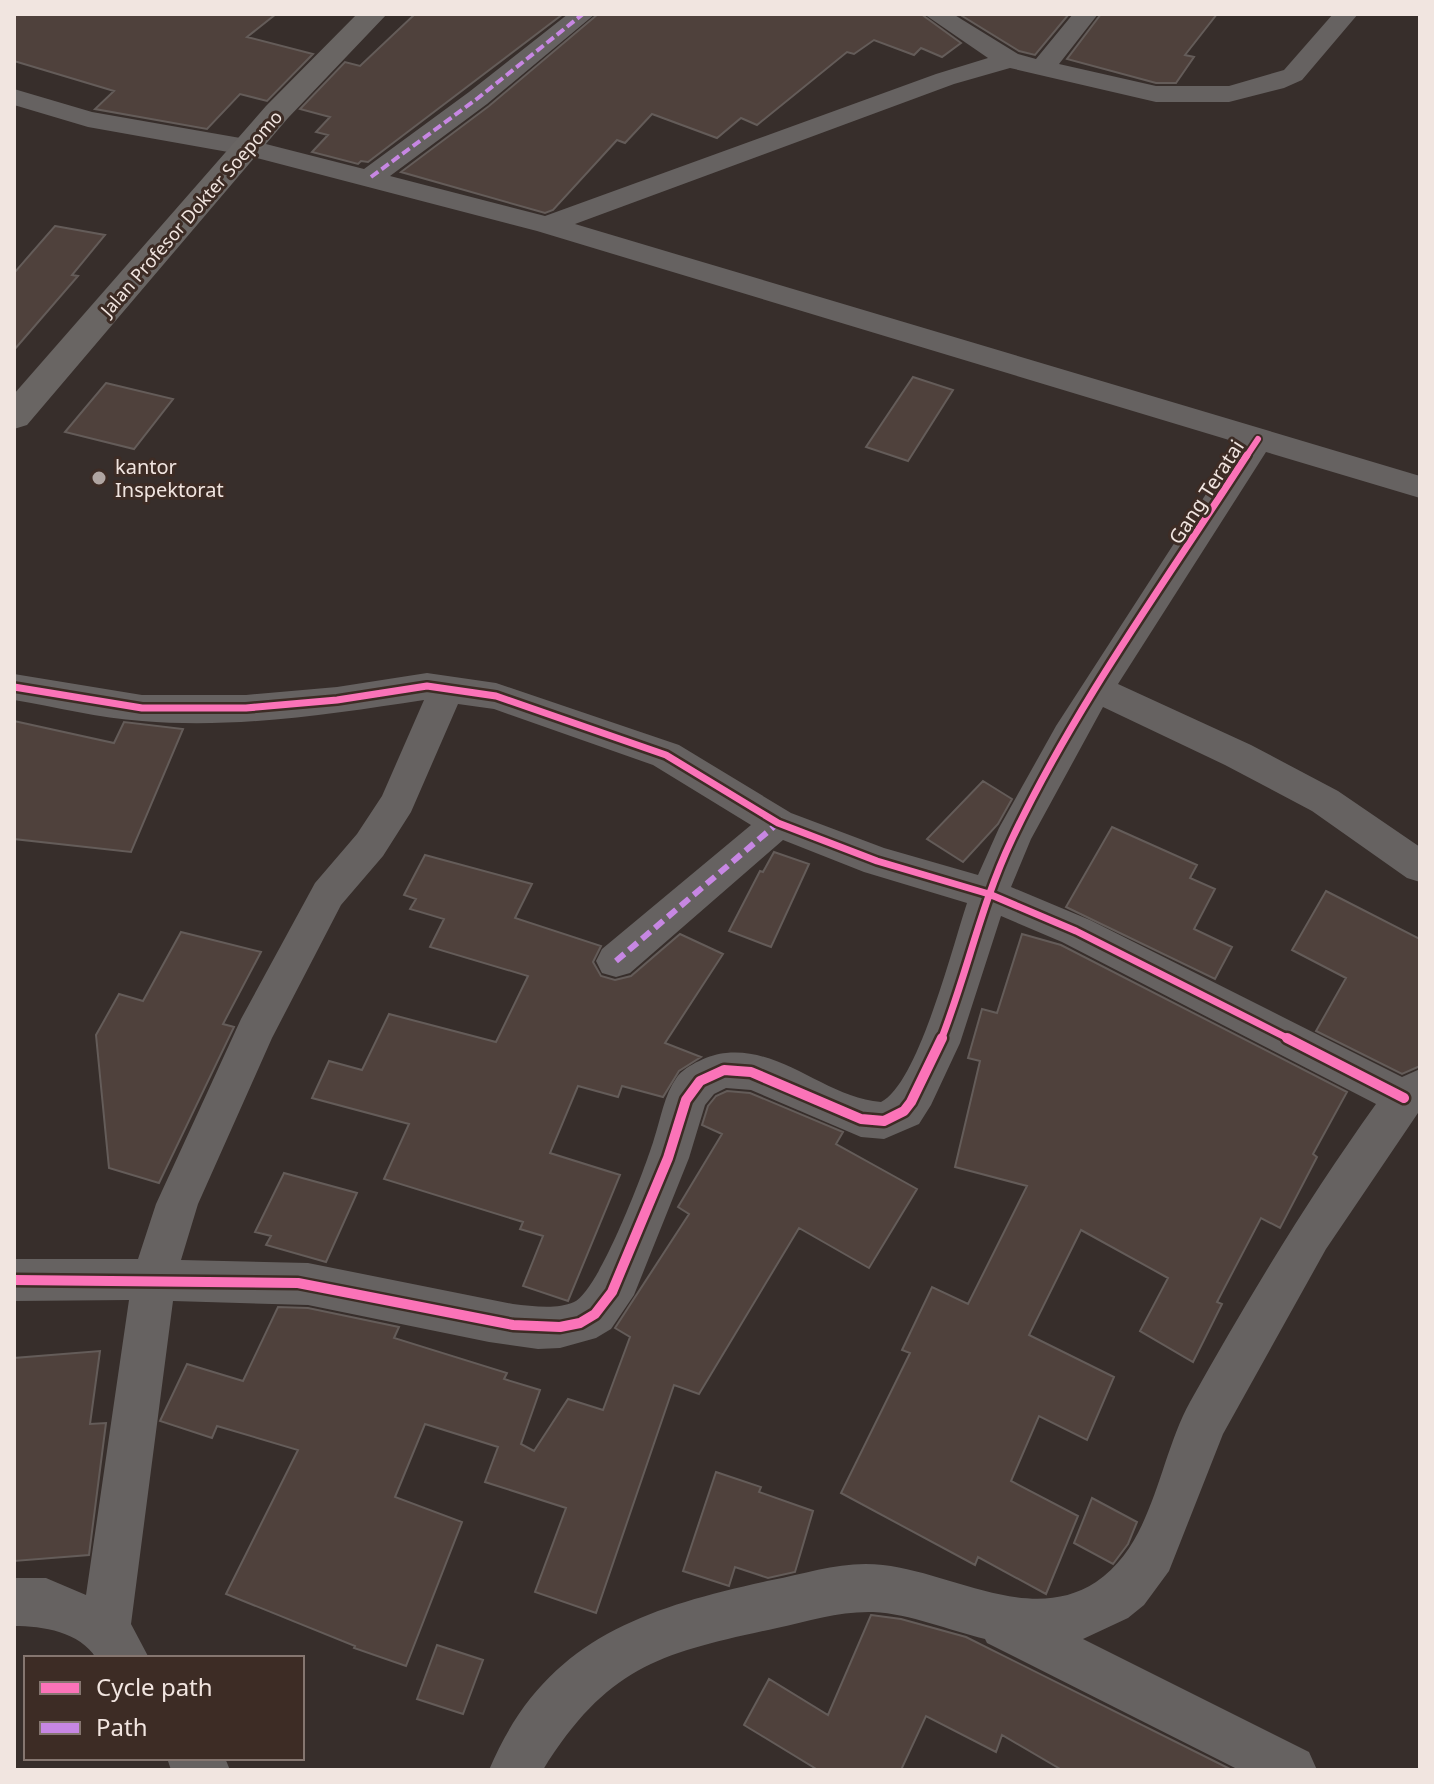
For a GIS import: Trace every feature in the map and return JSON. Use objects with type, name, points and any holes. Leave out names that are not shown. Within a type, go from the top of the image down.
[{"type":"main road","name":"Jalan Profesor Dokter Soepomo","points":[[14,417],[246,147],[373,14]]},
{"type":"street","points":[[371,177],[478,98],[583,14]]},
{"type":"street","points":[[936,14],[1009,60],[1156,94],[1229,94],[1275,83],[1293,75],[1346,14]]},
{"type":"street","points":[[1044,66],[1086,14]]},
{"type":"street","points":[[547,225],[945,79],[1009,60]]},
{"type":"street","points":[[14,97],[88,119],[246,147],[371,177],[547,225],[1420,487]]},
{"type":"street","name":"Gang Teratai","points":[[154,1278],[308,1284],[525,1326],[566,1327],[579,1324],[600,1308],[619,1277],[674,1142],[684,1103],[699,1081],[721,1070],[746,1069],[871,1121],[885,1122],[904,1111],[948,1027],[989,894],[1012,840],[1097,689],[1258,439]]},
{"type":"street","points":[[14,687],[142,708],[246,708],[337,700],[427,686],[496,696],[666,755],[778,823],[877,861],[989,894],[1076,931],[1412,1093],[1292,1268],[1191,1449],[1165,1531],[1134,1580],[1112,1600],[1074,1617],[1019,1623],[987,1618],[886,1589],[853,1588],[754,1608],[640,1641],[592,1674],[555,1710],[526,1748],[515,1770]]},
{"type":"street","points":[[14,1602],[46,1602],[115,1643],[154,1278],[177,1204],[255,1031],[328,894],[370,845],[398,802],[447,688]]},
{"type":"street","points":[[1097,689],[1238,755],[1325,801],[1420,867]]},
{"type":"street","points":[[616,961],[778,823]]},
{"type":"street","points":[[14,1280],[154,1278]]},
{"type":"street","points":[[987,1618],[1189,1716],[1291,1770]]},
{"type":"building","points":[[14,14],[276,14],[247,37],[313,54],[267,101],[240,94],[207,129],[95,109],[114,91],[14,61]]},
{"type":"building","points":[[415,14],[563,14],[368,162],[358,164],[312,152],[328,135],[316,132],[330,117],[300,109],[345,62],[360,66]]},
{"type":"building","points":[[598,14],[921,14],[961,43],[942,57],[921,48],[914,55],[874,40],[854,54],[847,52],[757,125],[741,118],[717,138],[652,114],[625,143],[617,140],[553,210],[545,213],[401,172],[489,106]]},
{"type":"building","points":[[959,14],[1069,14],[1035,55],[1019,51]]},
{"type":"building","points":[[1101,14],[1217,14],[1185,55],[1194,57],[1176,83],[1156,83],[1067,59]]},
{"type":"building","points":[[55,226],[105,235],[72,275],[78,276],[14,350],[14,273]]},
{"type":"building","points":[[913,377],[953,390],[908,461],[866,447]]},
{"type":"building","points":[[106,383],[173,399],[134,449],[65,432]]},
{"type":"building","points":[[14,721],[114,743],[124,722],[183,729],[131,852],[14,839]]},
{"type":"building","points":[[983,781],[1012,799],[998,824],[963,862],[927,839]]},
{"type":"building","points":[[1112,827],[1197,865],[1190,878],[1215,889],[1194,929],[1232,947],[1215,979],[1066,907]]},
{"type":"building","points":[[774,852],[809,864],[771,947],[729,931],[760,871],[763,872]]},
{"type":"building","points":[[425,855],[532,884],[515,918],[601,946],[593,962],[601,976],[615,980],[631,976],[680,934],[723,954],[665,1043],[701,1057],[679,1071],[663,1097],[622,1086],[618,1097],[578,1086],[550,1153],[620,1175],[568,1301],[523,1286],[543,1236],[520,1229],[523,1222],[384,1179],[409,1124],[312,1098],[329,1061],[362,1070],[389,1014],[496,1042],[528,976],[430,947],[444,919],[410,909],[416,899],[404,895]]},
{"type":"building","points":[[1326,891],[1420,939],[1420,1066],[1402,1074],[1316,1031],[1346,978],[1292,950]]},
{"type":"building","points":[[181,932],[261,952],[223,1024],[234,1027],[159,1183],[109,1168],[96,1035],[119,994],[143,1001]]},
{"type":"building","points":[[1022,934],[1061,945],[1347,1092],[1313,1154],[1317,1157],[1280,1228],[1261,1218],[1217,1302],[1222,1304],[1193,1362],[1140,1331],[1168,1278],[1081,1230],[1029,1335],[1114,1377],[1087,1440],[1039,1416],[1011,1481],[1078,1516],[1046,1594],[978,1557],[975,1565],[841,1493],[910,1353],[902,1350],[932,1287],[968,1304],[1027,1186],[955,1167],[980,1061],[968,1058],[982,1009],[997,1013]]},
{"type":"building","points":[[727,1091],[750,1093],[843,1132],[836,1144],[917,1189],[869,1268],[799,1228],[699,1394],[674,1385],[596,1613],[535,1592],[566,1508],[485,1482],[498,1447],[425,1424],[395,1497],[462,1522],[406,1666],[354,1648],[226,1594],[298,1450],[217,1426],[212,1438],[160,1421],[187,1364],[243,1381],[278,1307],[308,1308],[399,1327],[394,1338],[507,1373],[504,1379],[540,1390],[521,1444],[534,1451],[568,1399],[603,1410],[630,1337],[615,1328],[689,1214],[678,1207],[722,1134],[702,1125],[708,1106],[716,1096]]},
{"type":"building","points":[[284,1173],[357,1193],[326,1262],[266,1245],[271,1236],[255,1232]]},
{"type":"building","points":[[100,1351],[90,1424],[106,1423],[89,1555],[14,1561],[14,1358]]},
{"type":"building","points":[[716,1472],[761,1487],[759,1492],[813,1511],[795,1572],[768,1578],[735,1567],[729,1586],[683,1571]]},
{"type":"building","points":[[1092,1498],[1137,1522],[1128,1544],[1113,1564],[1074,1543]]},
{"type":"building","points":[[871,1615],[901,1619],[966,1637],[1232,1770],[1062,1770],[1002,1735],[996,1752],[926,1716],[901,1770],[818,1770],[744,1725],[769,1679],[828,1715]]},
{"type":"building","points":[[437,1645],[483,1660],[463,1714],[417,1699]]},
{"type":"marked path","points":[[371,177],[478,98],[583,14]]},
{"type":"marked path","points":[[616,961],[778,823]]},
{"type":"cycle path","points":[[14,1280],[298,1283],[352,1291],[489,1321],[538,1328],[560,1327],[580,1323],[595,1314],[612,1292],[668,1158],[686,1100],[700,1081],[724,1070],[751,1072],[861,1119],[884,1121],[904,1111],[917,1092],[940,1043],[1000,867],[1039,787],[1130,636],[1258,439]]},
{"type":"cycle path","points":[[14,687],[142,708],[246,708],[337,700],[427,686],[496,696],[666,755],[778,823],[877,861],[989,894],[1076,931],[1404,1098]]},
{"type":"place","name":"kantor Inspektorat","points":[[99,478]]}]
